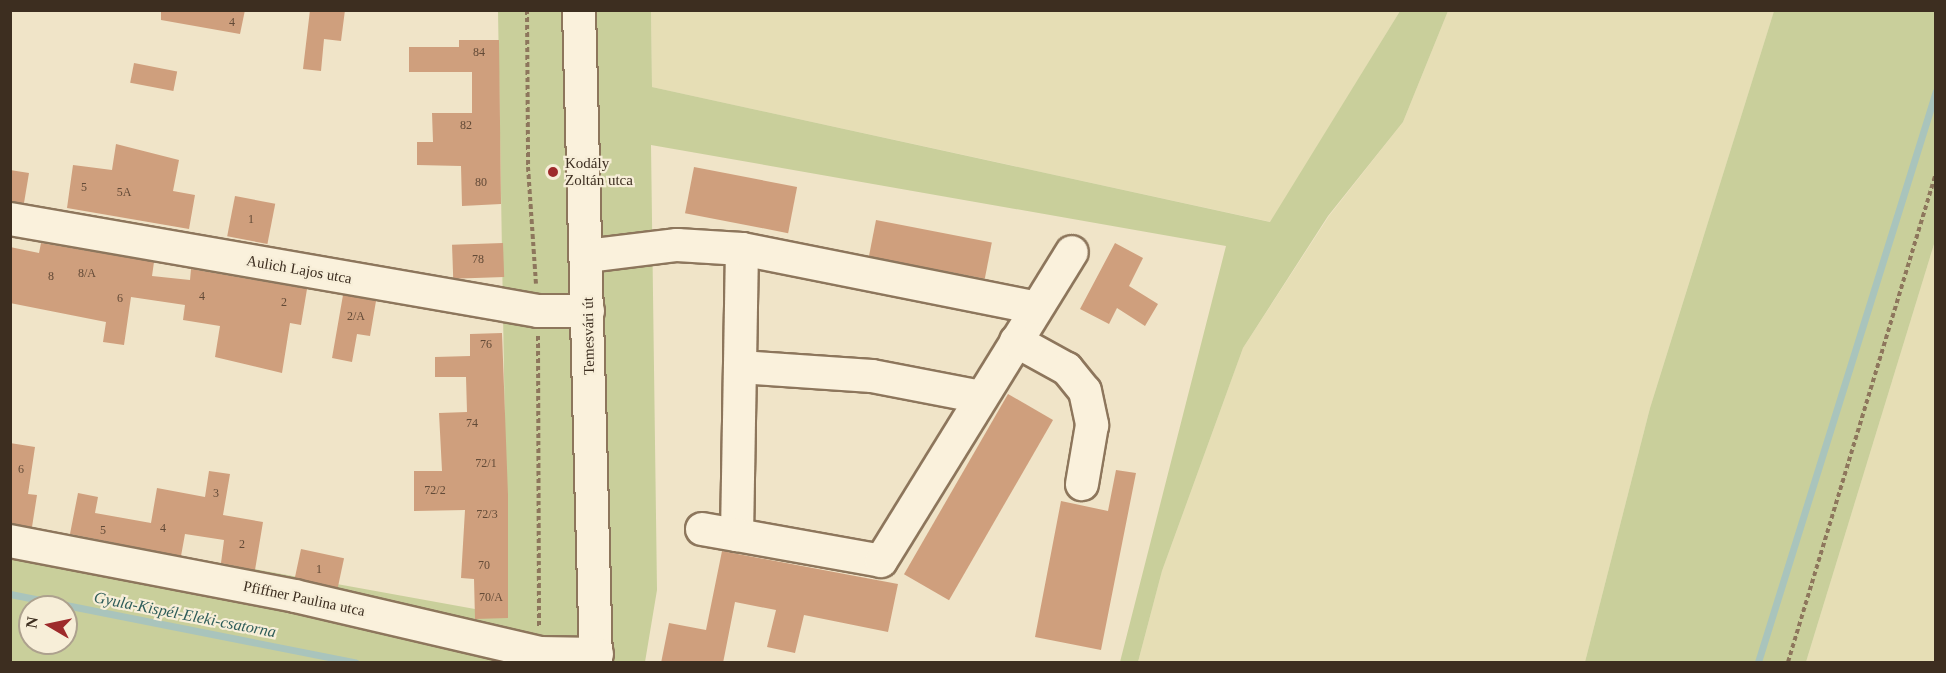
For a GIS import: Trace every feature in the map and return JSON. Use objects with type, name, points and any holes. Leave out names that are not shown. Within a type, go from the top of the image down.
[{"type":"street","name":"Temesvári út","points":[[579,10],[597,660]]},
{"type":"street","name":"Aulich Lajos utca","points":[[10,219],[538,311],[588,311]]},
{"type":"street","points":[[587,256],[677,245],[742,249],[1036,308]]},
{"type":"street","points":[[737,536],[742,249]]},
{"type":"street","points":[[702,529],[880,561],[1072,252]]},
{"type":"street","points":[[1016,341],[1067,369],[1085,391],[1092,425],[1082,484]]},
{"type":"street","points":[[740,367],[872,376],[981,397]]},
{"type":"street","name":"Pfiffner Paulina utca","points":[[10,541],[295,596],[539,653],[597,660]]},
{"type":"path","points":[[1788,663],[1935,173]]},
{"type":"shaded area","points":[[651,11],[1400,11],[1271,222],[652,87]]},
{"type":"shaded area","points":[[1448,11],[1774,11],[1650,408],[1585,662],[1138,662],[1162,571],[1243,348],[1329,216],[1403,122]]},
{"type":"shaded area","points":[[1935,241],[1935,662],[1806,662]]},
{"type":"green space","points":[[498,11],[651,11],[652,87],[1270,222],[1400,11],[1448,11],[1403,122],[1328,216],[1243,348],[1162,571],[1138,662],[1120,662],[1226,246],[651,145],[657,590],[645,662],[11,662],[10,525],[508,615]]},
{"type":"green space","points":[[1774,11],[1935,11],[1935,241],[1806,662],[1585,662],[1650,408]]},
{"type":"building","points":[[161,10],[245,10],[240,34],[161,20]]},
{"type":"building","points":[[310,10],[345,10],[341,41],[324,39],[321,71],[303,69]]},
{"type":"building","points":[[459,40],[499,40],[501,204],[462,206],[461,166],[417,165],[417,142],[433,142],[432,113],[472,113],[472,72],[409,72],[409,47],[459,47]]},
{"type":"building","points":[[134,63],[177,71],[173,91],[130,83]]},
{"type":"building","points":[[116,144],[179,160],[173,191],[195,195],[189,229],[67,208],[73,165],[112,170]]},
{"type":"building","points":[[694,167],[797,187],[788,233],[685,213]]},
{"type":"building","points":[[10,170],[29,173],[24,203],[10,201]]},
{"type":"building","points":[[235,196],[275,204],[267,244],[227,236]]},
{"type":"building","points":[[876,220],[992,243],[985,279],[869,256]]},
{"type":"building","points":[[41,243],[154,262],[152,276],[190,280],[191,269],[307,289],[301,325],[290,323],[282,373],[215,357],[220,326],[183,320],[185,305],[131,297],[124,345],[103,342],[106,322],[10,303],[10,247],[39,253]]},
{"type":"building","points":[[503,243],[504,277],[453,279],[452,245]]},
{"type":"building","points":[[1115,243],[1143,258],[1129,286],[1158,304],[1145,326],[1117,308],[1109,324],[1080,309]]},
{"type":"building","points":[[343,295],[376,301],[370,336],[357,334],[352,362],[332,358]]},
{"type":"building","points":[[502,333],[508,495],[508,618],[475,619],[474,579],[461,578],[465,510],[414,511],[414,471],[442,471],[439,413],[467,412],[466,377],[435,377],[435,357],[470,356],[470,334]]},
{"type":"building","points":[[1008,394],[1053,420],[949,600],[904,574]]},
{"type":"building","points":[[10,443],[35,447],[28,494],[37,495],[32,527],[10,523]]},
{"type":"building","points":[[1116,470],[1136,473],[1101,650],[1035,637],[1061,501],[1108,511]]},
{"type":"building","points":[[209,471],[230,474],[223,515],[263,522],[255,570],[221,563],[224,540],[185,534],[181,556],[70,534],[78,493],[98,497],[95,513],[151,523],[157,488],[205,497]]},
{"type":"building","points":[[301,549],[344,558],[338,587],[295,578]]},
{"type":"building","points":[[722,551],[898,584],[888,632],[804,615],[795,653],[767,647],[776,610],[735,602],[723,663],[661,663],[669,623],[706,630]]},
{"type":"waterway","points":[[1758,662],[1936,91]]},
{"type":"waterway","name":"Gyula-Kispél-Eleki-csatorna","points":[[10,594],[355,662]]},
{"type":"place","name":"Kodály Zoltán utca","points":[[553,172]]}]
